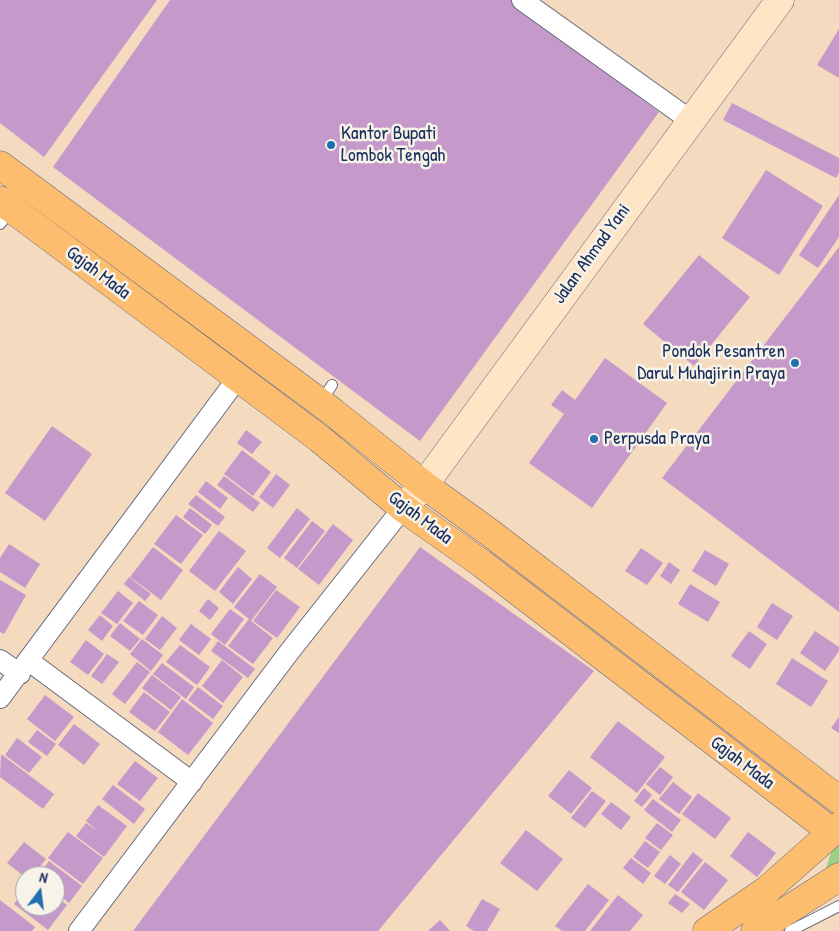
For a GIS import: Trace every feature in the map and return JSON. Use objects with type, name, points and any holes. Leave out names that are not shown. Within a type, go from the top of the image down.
[{"type":"main road","name":"Gajah Mada","points":[[0,165],[84,229],[327,394],[424,485],[494,535],[839,800]]},
{"type":"main road","name":"Gajah Mada","points":[[4,211],[65,248],[236,379],[320,440],[403,508],[559,630],[837,832]]},
{"type":"main road","points":[[65,248],[84,229]]},
{"type":"main road","points":[[707,931],[767,890],[837,832]]},
{"type":"main road","points":[[755,931],[839,877]]},
{"type":"street","points":[[522,0],[690,120]]},
{"type":"street","name":"Jalan Ahmad Yani","points":[[403,508],[424,485],[690,120],[780,0]]},
{"type":"street","points":[[0,698],[25,668],[236,379]]},
{"type":"street","points":[[79,931],[290,650],[403,508]]},
{"type":"street","points":[[0,660],[25,668],[192,782]]},
{"type":"lane","points":[[790,931],[839,906]]},
{"type":"green space","points":[[839,829],[839,865],[826,868]]},
{"type":"building","points":[[0,0],[157,0],[44,157],[0,123]]},
{"type":"building","name":"Kantor Bupati Lombok Tengah","points":[[170,0],[511,0],[659,112],[420,441],[53,167]]},
{"type":"building","points":[[839,29],[839,78],[817,65]]},
{"type":"building","points":[[732,103],[839,158],[839,173],[836,178],[723,120]]},
{"type":"building","points":[[766,170],[823,206],[779,275],[722,238]]},
{"type":"building","points":[[839,195],[839,237],[818,268],[799,255]]},
{"type":"building","name":"Pondok Pesantren Darul Muhajirin Praya","points":[[839,247],[839,612],[662,478]]},
{"type":"building","points":[[699,255],[750,297],[694,366],[643,324]]},
{"type":"building","name":"Perpusda Praya","points":[[605,358],[667,403],[592,508],[529,463],[564,414],[551,405],[562,390],[575,400]]},
{"type":"building","points":[[52,426],[92,454],[45,521],[5,493]]},
{"type":"building","points":[[246,430],[262,442],[252,454],[237,443]]},
{"type":"building","points":[[242,450],[271,472],[253,496],[224,474]]},
{"type":"building","points":[[276,474],[290,485],[273,508],[259,497]]},
{"type":"building","points":[[224,476],[260,503],[253,512],[217,485]]},
{"type":"building","points":[[206,481],[228,498],[220,509],[198,492]]},
{"type":"building","points":[[196,495],[225,517],[218,526],[188,504]]},
{"type":"building","points":[[190,508],[212,525],[205,534],[183,517]]},
{"type":"building","points":[[297,508],[310,519],[280,558],[267,548]]},
{"type":"building","points":[[176,515],[203,535],[181,564],[154,544]]},
{"type":"building","points":[[312,521],[325,531],[297,568],[284,558]]},
{"type":"building","points":[[333,524],[353,540],[319,585],[298,569]]},
{"type":"building","points":[[219,531],[246,551],[215,591],[189,571]]},
{"type":"building","points":[[9,544],[40,564],[25,588],[0,572],[0,558]]},
{"type":"building","points":[[153,547],[183,570],[161,600],[130,577]]},
{"type":"building","points":[[420,547],[594,671],[378,931],[133,931]]},
{"type":"building","points":[[641,548],[663,563],[647,585],[625,571]]},
{"type":"building","points":[[705,550],[729,564],[716,586],[692,571]]},
{"type":"building","points":[[669,562],[680,570],[671,584],[660,576]]},
{"type":"building","points":[[238,567],[252,579],[233,604],[219,592]]},
{"type":"building","points":[[260,574],[277,587],[251,621],[273,638],[253,664],[228,646],[249,619],[234,607]]},
{"type":"building","points":[[129,577],[151,594],[145,601],[124,584]]},
{"type":"building","points":[[0,580],[26,595],[4,634],[0,632]]},
{"type":"building","points":[[690,584],[720,602],[708,622],[678,604]]},
{"type":"building","points":[[276,590],[300,607],[277,638],[253,621]]},
{"type":"building","points":[[118,591],[133,603],[117,624],[101,613]]},
{"type":"building","points":[[208,599],[219,608],[210,620],[199,611]]},
{"type":"building","points":[[139,601],[158,615],[143,635],[123,621]]},
{"type":"building","points":[[772,603],[793,616],[777,640],[757,627]]},
{"type":"building","points":[[230,609],[244,619],[225,645],[211,634]]},
{"type":"building","points":[[100,615],[113,626],[102,641],[88,630]]},
{"type":"building","points":[[162,616],[177,628],[160,650],[145,639]]},
{"type":"building","points":[[120,623],[140,639],[130,651],[110,636]]},
{"type":"building","points":[[191,624],[211,639],[199,655],[179,640]]},
{"type":"building","points":[[749,631],[767,644],[750,669],[731,656]]},
{"type":"building","points":[[815,631],[839,647],[839,651],[825,671],[800,653]]},
{"type":"building","points":[[142,639],[163,655],[151,671],[130,654]]},
{"type":"building","points":[[86,640],[104,654],[88,675],[70,662]]},
{"type":"building","points":[[218,641],[255,669],[248,678],[211,651]]},
{"type":"building","points":[[180,645],[210,667],[197,685],[166,662]]},
{"type":"building","points":[[107,654],[119,662],[102,684],[91,676]]},
{"type":"building","points":[[792,658],[828,681],[811,707],[776,684]]},
{"type":"building","points":[[222,660],[243,677],[223,703],[202,686]]},
{"type":"building","points":[[137,662],[150,672],[125,704],[112,694]]},
{"type":"building","points":[[162,663],[194,687],[186,699],[153,674]]},
{"type":"building","points":[[152,675],[181,697],[171,710],[142,688]]},
{"type":"building","points":[[198,687],[223,706],[213,719],[188,700]]},
{"type":"building","points":[[144,692],[170,712],[155,731],[129,712]]},
{"type":"building","points":[[45,695],[74,717],[55,741],[27,719]]},
{"type":"building","points":[[182,699],[213,723],[188,755],[158,732]]},
{"type":"building","points":[[839,717],[839,733],[831,728]]},
{"type":"building","points":[[618,721],[665,757],[637,793],[590,757]]},
{"type":"building","points":[[74,724],[100,744],[84,765],[58,745]]},
{"type":"building","points":[[37,730],[56,744],[47,756],[28,742]]},
{"type":"building","points":[[17,738],[42,757],[29,773],[5,755]]},
{"type":"building","points":[[1,754],[54,794],[43,809],[0,777]]},
{"type":"building","points":[[135,761],[158,778],[140,801],[117,784]]},
{"type":"building","points":[[660,767],[673,777],[660,795],[646,784]]},
{"type":"building","points":[[569,770],[592,788],[571,814],[548,796]]},
{"type":"building","points":[[673,782],[692,797],[679,814],[659,799]]},
{"type":"building","points":[[113,785],[145,809],[134,824],[102,799]]},
{"type":"building","points":[[644,788],[652,795],[642,807],[634,801]]},
{"type":"building","points":[[592,791],[606,801],[585,828],[571,818]]},
{"type":"building","points":[[698,793],[731,818],[715,839],[682,814]]},
{"type":"building","points":[[653,799],[681,820],[672,832],[644,810]]},
{"type":"building","points":[[611,802],[631,817],[621,830],[601,814]]},
{"type":"building","points":[[98,805],[127,826],[104,857],[76,836],[86,823],[99,832],[86,821]]},
{"type":"building","points":[[657,823],[673,835],[661,850],[645,838]]},
{"type":"building","points":[[526,830],[563,859],[537,891],[500,863]]},
{"type":"building","points":[[68,832],[103,858],[83,884],[65,871],[65,866],[59,866],[48,858]]},
{"type":"building","points":[[748,832],[776,853],[757,877],[730,856]]},
{"type":"building","points":[[645,841],[660,852],[648,868],[633,857]]},
{"type":"building","points":[[24,842],[46,859],[41,866],[15,866],[15,869],[7,863]]},
{"type":"building","points":[[693,852],[703,860],[678,892],[668,885]]},
{"type":"building","points":[[670,855],[681,864],[665,884],[654,876]]},
{"type":"building","points":[[631,858],[651,873],[643,884],[623,868]]},
{"type":"building","points":[[49,861],[56,866],[45,866]]},
{"type":"building","points":[[705,862],[728,880],[704,910],[681,892]]},
{"type":"building","points":[[65,873],[82,886],[69,903],[65,900]]},
{"type":"building","points":[[588,884],[609,900],[585,931],[562,931],[555,926]]},
{"type":"building","points":[[675,894],[690,904],[682,913],[668,903]]},
{"type":"building","points":[[618,895],[643,915],[630,931],[590,931]]},
{"type":"building","points":[[482,899],[500,909],[487,931],[474,931],[466,926]]},
{"type":"building","points":[[0,900],[15,912],[15,916],[21,916],[35,927],[32,931],[0,931]]},
{"type":"building","points":[[30,916],[59,916],[48,930]]},
{"type":"building","points":[[440,920],[450,931],[428,931]]},
{"type":"place","name":"Kantor Bupati Lombok Tengah","points":[[331,145]]},
{"type":"place","name":"Pondok Pesantren Darul Muhajirin Praya","points":[[795,363]]},
{"type":"place","name":"Perpusda Praya","points":[[594,439]]}]
